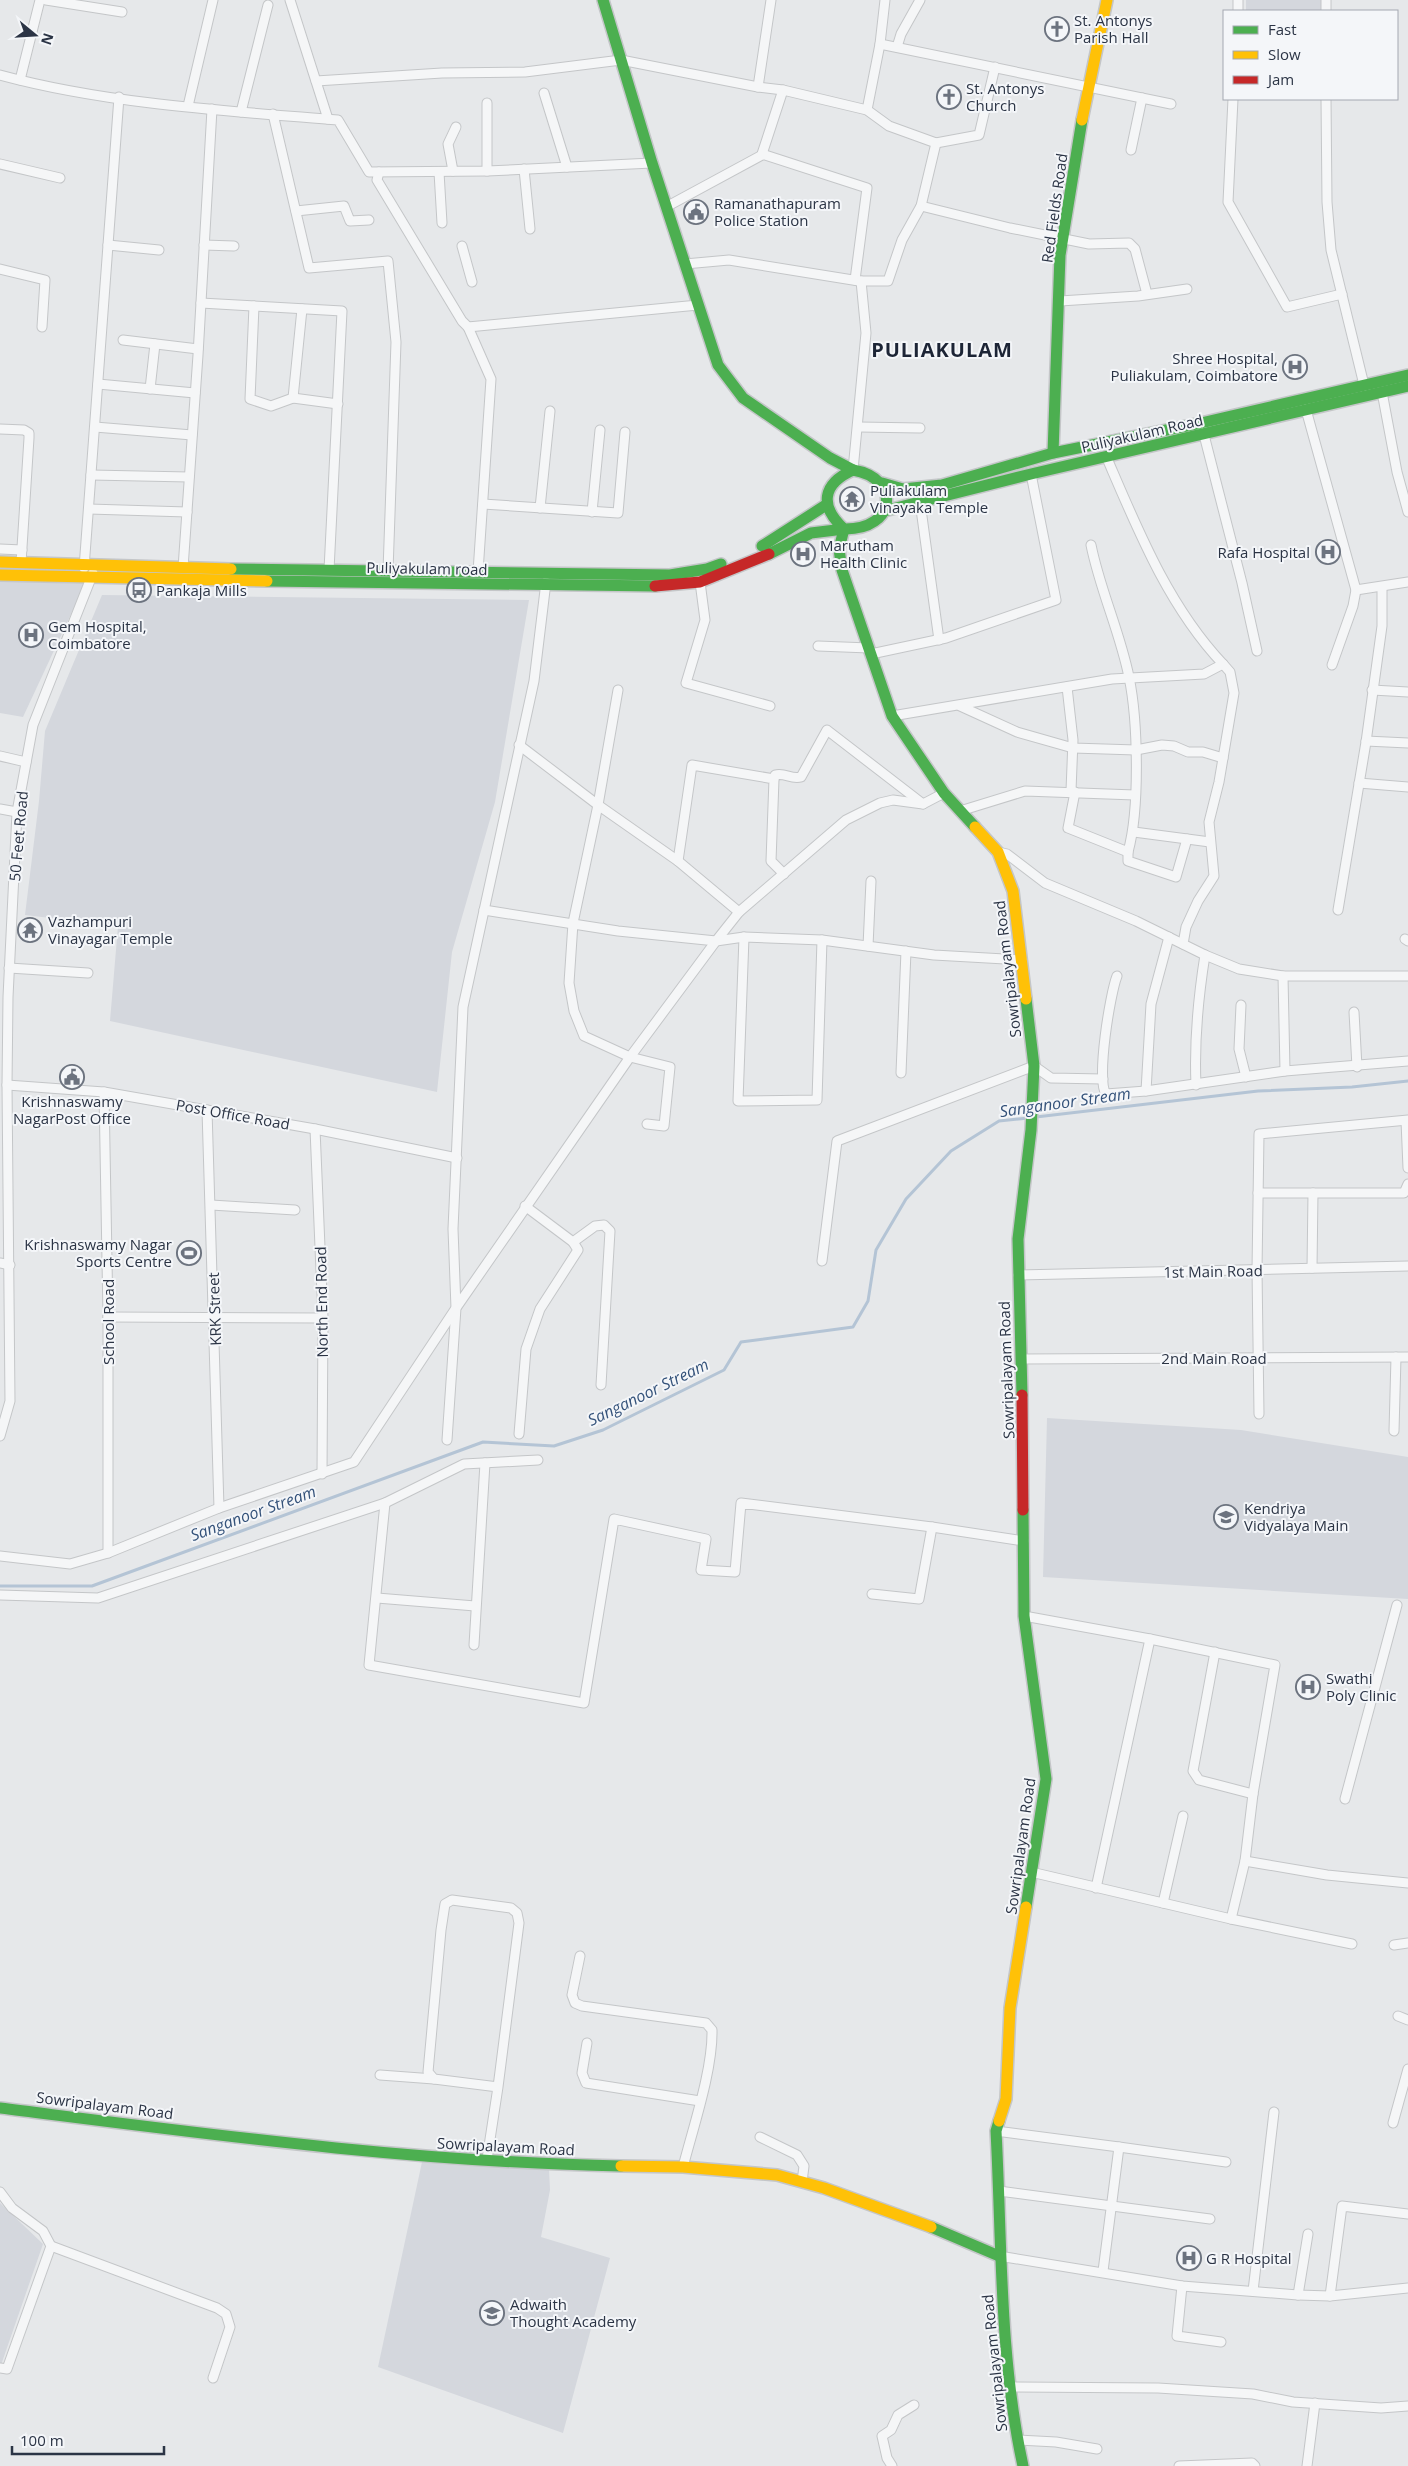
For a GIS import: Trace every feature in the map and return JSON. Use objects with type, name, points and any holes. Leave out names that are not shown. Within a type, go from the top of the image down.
[{"type":"street","points":[[20,80],[40,0]]},
{"type":"street","points":[[46,0],[122,12]]},
{"type":"street","points":[[188,106],[214,0]]},
{"type":"street","points":[[290,0],[328,119]]},
{"type":"street","points":[[603,0],[652,164],[718,365],[742,398],[830,458],[853,470],[869,472],[882,483],[886,502],[884,511]]},
{"type":"street","points":[[758,87],[771,0]]},
{"type":"street","points":[[867,110],[880,44],[885,0]]},
{"type":"street","points":[[897,47],[920,0]]},
{"type":"street","name":"Red Fields Road","points":[[1053,453],[1062,238],[1087,88],[1107,0]]},
{"type":"street","points":[[241,112],[268,5]]},
{"type":"street","points":[[880,44],[1171,104]]},
{"type":"street","points":[[316,81],[442,73],[525,72],[621,60],[758,87],[783,90],[867,110],[889,126],[936,143],[979,135],[995,67]]},
{"type":"street","points":[[0,75],[119,97],[212,109],[338,120],[369,172],[487,171],[652,164]]},
{"type":"street","points":[[764,154],[762,154],[783,90]]},
{"type":"street","points":[[544,93],[568,168]]},
{"type":"street","name":"50 Feet Road","points":[[0,1436],[10,1400],[10,1265],[4,997],[9,968],[17,812],[33,725],[88,578],[91,475],[119,97]]},
{"type":"street","points":[[1132,150],[1142,98]]},
{"type":"street","points":[[1233,100],[1228,202],[1287,307],[1342,294]]},
{"type":"street","points":[[1326,100],[1326,202],[1331,250],[1365,391]]},
{"type":"street","points":[[487,103],[487,171]]},
{"type":"street","points":[[183,568],[212,109]]},
{"type":"street","points":[[273,114],[309,268],[388,261],[396,342],[388,571]]},
{"type":"street","points":[[453,171],[448,144],[456,127]]},
{"type":"street","points":[[685,264],[729,260],[858,280],[888,281],[902,240],[921,206],[936,143]]},
{"type":"street","points":[[666,207],[764,154],[867,188],[858,280],[866,333],[853,470]]},
{"type":"street","points":[[0,164],[60,178]]},
{"type":"street","points":[[524,169],[530,229]]},
{"type":"street","points":[[379,172],[377,180],[462,322],[468,327],[491,379],[478,572]]},
{"type":"street","points":[[439,172],[442,223]]},
{"type":"street","points":[[296,211],[344,206],[350,221],[369,220]]},
{"type":"street","points":[[921,206],[1089,244],[1129,243],[1135,249],[1147,294]]},
{"type":"street","points":[[108,245],[160,250]]},
{"type":"street","points":[[204,245],[234,246]]},
{"type":"street","points":[[462,246],[472,282]]},
{"type":"street","points":[[0,269],[45,280],[42,326]]},
{"type":"street","points":[[1060,300],[1147,294],[1187,289]]},
{"type":"street","points":[[201,303],[342,311],[329,570]]},
{"type":"street","points":[[468,327],[698,305]]},
{"type":"street","points":[[254,306],[250,399],[271,406],[293,398],[338,404]]},
{"type":"street","points":[[293,398],[302,308]]},
{"type":"street","points":[[123,340],[198,349]]},
{"type":"street","points":[[150,389],[155,344]]},
{"type":"street","name":"Puliyakulam Road","points":[[882,483],[903,489],[942,485],[1053,453],[1306,411],[1408,375]]},
{"type":"street","points":[[98,384],[195,394]]},
{"type":"street","name":"Puliyakulam Road","points":[[884,511],[1106,456],[1303,399],[1365,391],[1382,392],[1408,386]]},
{"type":"street","points":[[1382,392],[1397,472],[1408,512]]},
{"type":"street","points":[[1303,399],[1356,590],[1353,606],[1332,665]]},
{"type":"street","points":[[540,508],[550,411]]},
{"type":"street","points":[[95,427],[192,435]]},
{"type":"street","points":[[0,428],[24,430],[29,433],[21,563]]},
{"type":"street","points":[[858,428],[920,428]]},
{"type":"street","points":[[1203,428],[1245,592],[1257,651]]},
{"type":"street","points":[[592,512],[600,430]]},
{"type":"street","points":[[483,504],[618,514],[625,432]]},
{"type":"street","points":[[1106,456],[1140,534],[1173,596],[1211,652],[1230,672],[1234,693],[1223,758],[1209,822],[1214,876],[1198,901],[1186,927],[1184,944]]},
{"type":"street","points":[[844,529],[832,518],[826,505],[830,487],[836,479],[853,470]]},
{"type":"street","points":[[818,646],[870,651],[938,640],[1056,600],[1032,474]]},
{"type":"street","points":[[91,475],[189,477]]},
{"type":"street","points":[[920,502],[938,640]]},
{"type":"street","name":"Puliyakulam road","points":[[0,562],[183,568],[670,575],[707,569],[741,557],[779,537],[826,505]]},
{"type":"street","points":[[89,509],[187,512]]},
{"type":"street","name":"Puliyakulam road","points":[[0,575],[88,578],[663,586],[700,582],[749,564],[811,533],[822,530],[866,528],[880,518],[884,511]]},
{"type":"street","name":"Sowripalayam Road","points":[[844,529],[839,549],[842,570],[892,716],[944,793],[998,852],[1006,868],[1013,891],[1034,1066],[1034,1098],[1018,1239],[1018,1275],[1024,1616],[1046,1780],[1010,2008],[1006,2099],[996,2131],[999,2191],[999,2256],[1011,2387],[1023,2466]]},
{"type":"street","points":[[1091,545],[1097,576],[1129,677],[1136,750],[1134,832],[1128,852],[1128,861],[1176,877],[1188,838]]},
{"type":"street","points":[[0,549],[22,550]]},
{"type":"street","points":[[447,1440],[456,1308],[453,1229],[463,1007],[534,681],[546,573]]},
{"type":"street","points":[[700,582],[705,620],[686,683],[770,706]]},
{"type":"street","points":[[1356,590],[1382,588],[1408,582]]},
{"type":"street","points":[[1338,910],[1366,741],[1382,626],[1382,588]]},
{"type":"street","points":[[892,716],[1129,677],[1204,674],[1223,664]]},
{"type":"street","points":[[1067,687],[1073,748],[1073,791],[1068,828],[1128,852]]},
{"type":"street","points":[[618,690],[598,805],[573,924],[569,982],[574,1011],[584,1036],[630,1057],[670,1067],[664,1126],[647,1124]]},
{"type":"street","points":[[1372,690],[1408,692]]},
{"type":"street","points":[[960,706],[1017,732],[1073,748],[1136,750],[1174,746],[1188,752],[1203,752],[1223,758]]},
{"type":"street","points":[[784,874],[772,861],[775,774],[794,779],[801,777],[827,730],[923,804]]},
{"type":"street","points":[[1366,741],[1408,743]]},
{"type":"street","points":[[519,745],[598,805],[678,861],[739,912]]},
{"type":"street","points":[[0,756],[26,762]]},
{"type":"street","points":[[678,861],[692,765],[774,779]]},
{"type":"street","points":[[1359,783],[1408,787]]},
{"type":"street","points":[[960,811],[1025,791],[1073,791],[1135,795]]},
{"type":"street","points":[[0,1556],[70,1564],[108,1553],[219,1508],[354,1462],[525,1206],[630,1057],[739,912],[846,820],[869,807],[893,800],[923,804],[944,793]]},
{"type":"street","points":[[0,809],[17,812]]},
{"type":"street","points":[[1134,832],[1210,842]]},
{"type":"street","points":[[998,852],[1007,854],[1045,883],[1136,921],[1205,956],[1239,969],[1283,976],[1408,976]]},
{"type":"street","points":[[868,946],[871,881]]},
{"type":"street","points":[[484,910],[618,931],[716,942],[744,937],[822,940],[934,955],[1022,960]]},
{"type":"street","points":[[744,937],[738,1101],[816,1100],[822,940]]},
{"type":"street","points":[[1146,1092],[1150,1004],[1169,937]]},
{"type":"street","points":[[901,1073],[906,951]]},
{"type":"street","points":[[1196,1085],[1194,1047],[1197,1008],[1205,956]]},
{"type":"street","points":[[9,968],[88,973]]},
{"type":"street","points":[[1116,976],[1108,1010],[1103,1079],[1103,1090],[1106,1094],[1146,1092],[1285,1071],[1408,1061]]},
{"type":"street","points":[[1283,976],[1285,1071]]},
{"type":"street","points":[[1241,1005],[1239,1049],[1246,1077]]},
{"type":"street","points":[[1354,1012],[1357,1066]]},
{"type":"street","points":[[822,1261],[837,1141],[1034,1066],[1051,1078],[1103,1079]]},
{"type":"street","name":"Post Office Road","points":[[7,1085],[104,1092],[315,1129],[457,1158]]},
{"type":"street","name":"School Road","points":[[104,1092],[108,1317],[108,1553]]},
{"type":"street","name":"KRK Street","points":[[207,1110],[219,1508]]},
{"type":"street","points":[[1259,1414],[1260,1358],[1256,1270],[1259,1134],[1407,1120],[1408,1168]]},
{"type":"street","name":"North End Road","points":[[315,1129],[323,1318],[322,1474]]},
{"type":"street","points":[[1258,1193],[1404,1193],[1408,1184]]},
{"type":"street","points":[[1312,1193],[1312,1268]]},
{"type":"street","points":[[211,1205],[295,1210]]},
{"type":"street","points":[[520,1434],[526,1349],[540,1309],[578,1250],[573,1242],[525,1206]]},
{"type":"street","points":[[573,1242],[595,1226],[604,1225],[610,1231],[601,1385]]},
{"type":"street","points":[[0,1263],[10,1265]]},
{"type":"street","name":"1st Main Road","points":[[1018,1275],[1408,1266]]},
{"type":"street","points":[[108,1317],[323,1318]]},
{"type":"street","points":[[1394,1431],[1396,1357]]},
{"type":"street","name":"2nd Main Road","points":[[1020,1359],[1408,1357]]},
{"type":"street","points":[[0,1595],[98,1598],[385,1503],[464,1464],[538,1460]]},
{"type":"street","points":[[474,1645],[485,1463]]},
{"type":"street","points":[[385,1503],[369,1665],[584,1703],[614,1519],[706,1539],[702,1570],[735,1572],[741,1503],[932,1527],[1024,1541]]},
{"type":"street","points":[[872,1594],[919,1599],[932,1527]]},
{"type":"street","points":[[377,1598],[475,1606]]},
{"type":"street","points":[[1345,1799],[1397,1605]]},
{"type":"street","points":[[1024,1616],[1150,1639],[1275,1665],[1253,1794],[1245,1861],[1231,1919]]},
{"type":"street","points":[[1096,1888],[1150,1639]]},
{"type":"street","points":[[1215,1652],[1193,1771],[1199,1780],[1253,1794]]},
{"type":"street","points":[[1162,1903],[1183,1816]]},
{"type":"street","points":[[1245,1861],[1327,1875],[1408,1883]]},
{"type":"street","points":[[1031,1872],[1231,1919],[1352,1944]]},
{"type":"street","points":[[434,2079],[428,2072],[428,2061],[445,1904],[452,1900],[511,1908],[517,1913],[519,1923],[487,2159]]},
{"type":"street","points":[[1394,1945],[1408,1943]]},
{"type":"street","points":[[580,1956],[572,1995],[575,2003],[582,2006],[706,2024],[712,2030],[712,2042],[700,2101],[683,2167]]},
{"type":"street","points":[[1398,2016],[1408,2020]]},
{"type":"street","points":[[587,2043],[582,2073],[586,2083],[700,2101]]},
{"type":"street","points":[[1394,2123],[1408,2069]]},
{"type":"street","points":[[380,2075],[498,2086]]},
{"type":"street","name":"Sowripalayam Road","points":[[0,2108],[289,2145],[573,2165],[683,2167],[776,2175],[909,2218],[999,2256]]},
{"type":"street","points":[[1253,2291],[1274,2112]]},
{"type":"street","points":[[996,2131],[1226,2162]]},
{"type":"street","points":[[760,2138],[797,2155],[804,2166],[802,2182]]},
{"type":"street","points":[[1103,2271],[1119,2147]]},
{"type":"street","points":[[999,2191],[1210,2219]]},
{"type":"street","points":[[0,2192],[12,2208],[43,2231],[51,2246],[217,2308],[226,2314],[230,2326],[213,2378]]},
{"type":"street","points":[[1330,2296],[1342,2206],[1408,2214]]},
{"type":"street","points":[[1298,2295],[1308,2234]]},
{"type":"street","points":[[0,2368],[7,2369],[51,2246]]},
{"type":"street","points":[[999,2256],[1103,2271],[1182,2286],[1330,2296],[1408,2288]]},
{"type":"street","points":[[1182,2286],[1177,2336],[1221,2342]]},
{"type":"street","points":[[1011,2387],[1158,2388],[1253,2394],[1293,2402],[1381,2408],[1408,2406]]},
{"type":"street","points":[[1307,2466],[1314,2403]]},
{"type":"street","points":[[892,2466],[886,2458],[882,2436],[891,2430],[898,2416],[914,2405]]},
{"type":"street","points":[[1018,2440],[1056,2442],[1097,2449]]},
{"type":"street","points":[[1179,2466],[1252,2463],[1255,2466]]},
{"type":"shaded area","points":[[1246,0],[1322,0],[1322,10],[1246,10]]},
{"type":"shaded area","name":"Gem Hospital, Coimbatore","points":[[0,581],[85,584],[23,717],[0,713]]},
{"type":"shaded area","points":[[102,595],[529,600],[495,802],[452,952],[437,1092],[110,1021],[118,926],[25,915],[39,801],[45,731]]},
{"type":"shaded area","name":"Kendriya Vidyalaya Main","points":[[1047,1418],[1241,1430],[1408,1457],[1408,1599],[1043,1577]]},
{"type":"shaded area","name":"Adwaith Thought Academy","points":[[422,2162],[549,2169],[550,2190],[541,2237],[610,2258],[563,2433],[378,2367]]},
{"type":"shaded area","points":[[0,2203],[43,2244],[0,2368]]},
{"type":"waterway","name":"Sanganoor Stream","points":[[1036,1117],[1258,1091],[1352,1087],[1408,1081]]},
{"type":"waterway","name":"Sanganoor Stream","points":[[0,1586],[92,1586],[483,1442],[554,1446],[603,1430],[724,1370],[741,1342],[853,1327],[868,1301],[876,1250],[906,1199],[951,1151],[999,1121],[1029,1118]]},
{"type":"traffic: fast","points":[[603,0],[652,163],[718,365],[743,398],[830,458],[853,470]]},
{"type":"traffic: fast","points":[[1053,453],[1060,255],[1082,120]]},
{"type":"traffic: fast","points":[[882,483],[903,489],[942,485],[1053,453],[1201,423],[1408,375]]},
{"type":"traffic: fast","points":[[884,511],[1031,474],[1408,386]]},
{"type":"traffic: fast","points":[[853,470],[869,475],[879,483],[885,492],[886,503],[883,513],[875,521],[862,527],[844,529],[831,512],[828,496],[835,482],[853,470]]},
{"type":"traffic: fast","points":[[762,546],[826,505]]},
{"type":"traffic: fast","points":[[844,529],[839,549],[842,570],[892,716],[944,793],[975,827]]},
{"type":"traffic: fast","points":[[769,554],[811,533],[844,529]]},
{"type":"traffic: fast","points":[[231,569],[670,575],[707,569],[721,564]]},
{"type":"traffic: fast","points":[[267,581],[655,586]]},
{"type":"traffic: fast","points":[[1022,1395],[1018,1239],[1031,1130],[1034,1066],[1026,999]]},
{"type":"traffic: fast","points":[[1023,1510],[1024,1616],[1046,1779],[1026,1907]]},
{"type":"traffic: fast","points":[[0,2108],[232,2137],[387,2153],[465,2159],[621,2166]]},
{"type":"traffic: fast","points":[[999,2121],[996,2131],[1005,2341],[1015,2425],[1023,2466]]},
{"type":"traffic: fast","points":[[931,2227],[999,2256]]},
{"type":"traffic: slow","points":[[1082,120],[1107,0]]},
{"type":"traffic: slow","points":[[0,562],[231,569]]},
{"type":"traffic: slow","points":[[0,575],[267,581]]},
{"type":"traffic: slow","points":[[975,827],[998,852],[1013,891],[1026,999]]},
{"type":"traffic: slow","points":[[999,2121],[1006,2099],[1010,2008],[1026,1907]]},
{"type":"traffic: slow","points":[[621,2166],[683,2167],[777,2175],[824,2188],[931,2227]]},
{"type":"traffic: jam","points":[[655,586],[700,582],[769,554]]},
{"type":"traffic: jam","points":[[1022,1395],[1023,1510]]},
{"type":"place","name":"St. Antonys Parish Hall","points":[[1057,29]]},
{"type":"place","name":"St. Antonys Church","points":[[949,97]]},
{"type":"place","name":"Ramanathapuram Police Station","points":[[696,212]]},
{"type":"place","name":"Shree Hospital, Puliakulam, Coimbatore","points":[[1295,367]]},
{"type":"place","name":"Puliakulam Vinayaka Temple","points":[[852,499]]},
{"type":"place","name":"Rafa Hospital","points":[[1328,552]]},
{"type":"place","name":"Marutham Health Clinic","points":[[803,554]]},
{"type":"place","name":"Pankaja Mills","points":[[139,590]]},
{"type":"place","name":"Gem Hospital, Coimbatore","points":[[31,635]]},
{"type":"place","name":"Vazhampuri Vinayagar Temple","points":[[30,930]]},
{"type":"place","name":"Krishnaswamy NagarPost Office","points":[[72,1077]]},
{"type":"place","name":"Krishnaswamy Nagar Sports Centre","points":[[189,1253]]},
{"type":"place","name":"Kendriya Vidyalaya Main","points":[[1226,1517]]},
{"type":"place","name":"Swathi Poly Clinic","points":[[1308,1687]]},
{"type":"place","name":"G R Hospital","points":[[1189,2258]]},
{"type":"place","name":"Adwaith Thought Academy","points":[[492,2313]]},
{"type":"district","name":"PULIAKULAM","points":[[942,349]]}]
